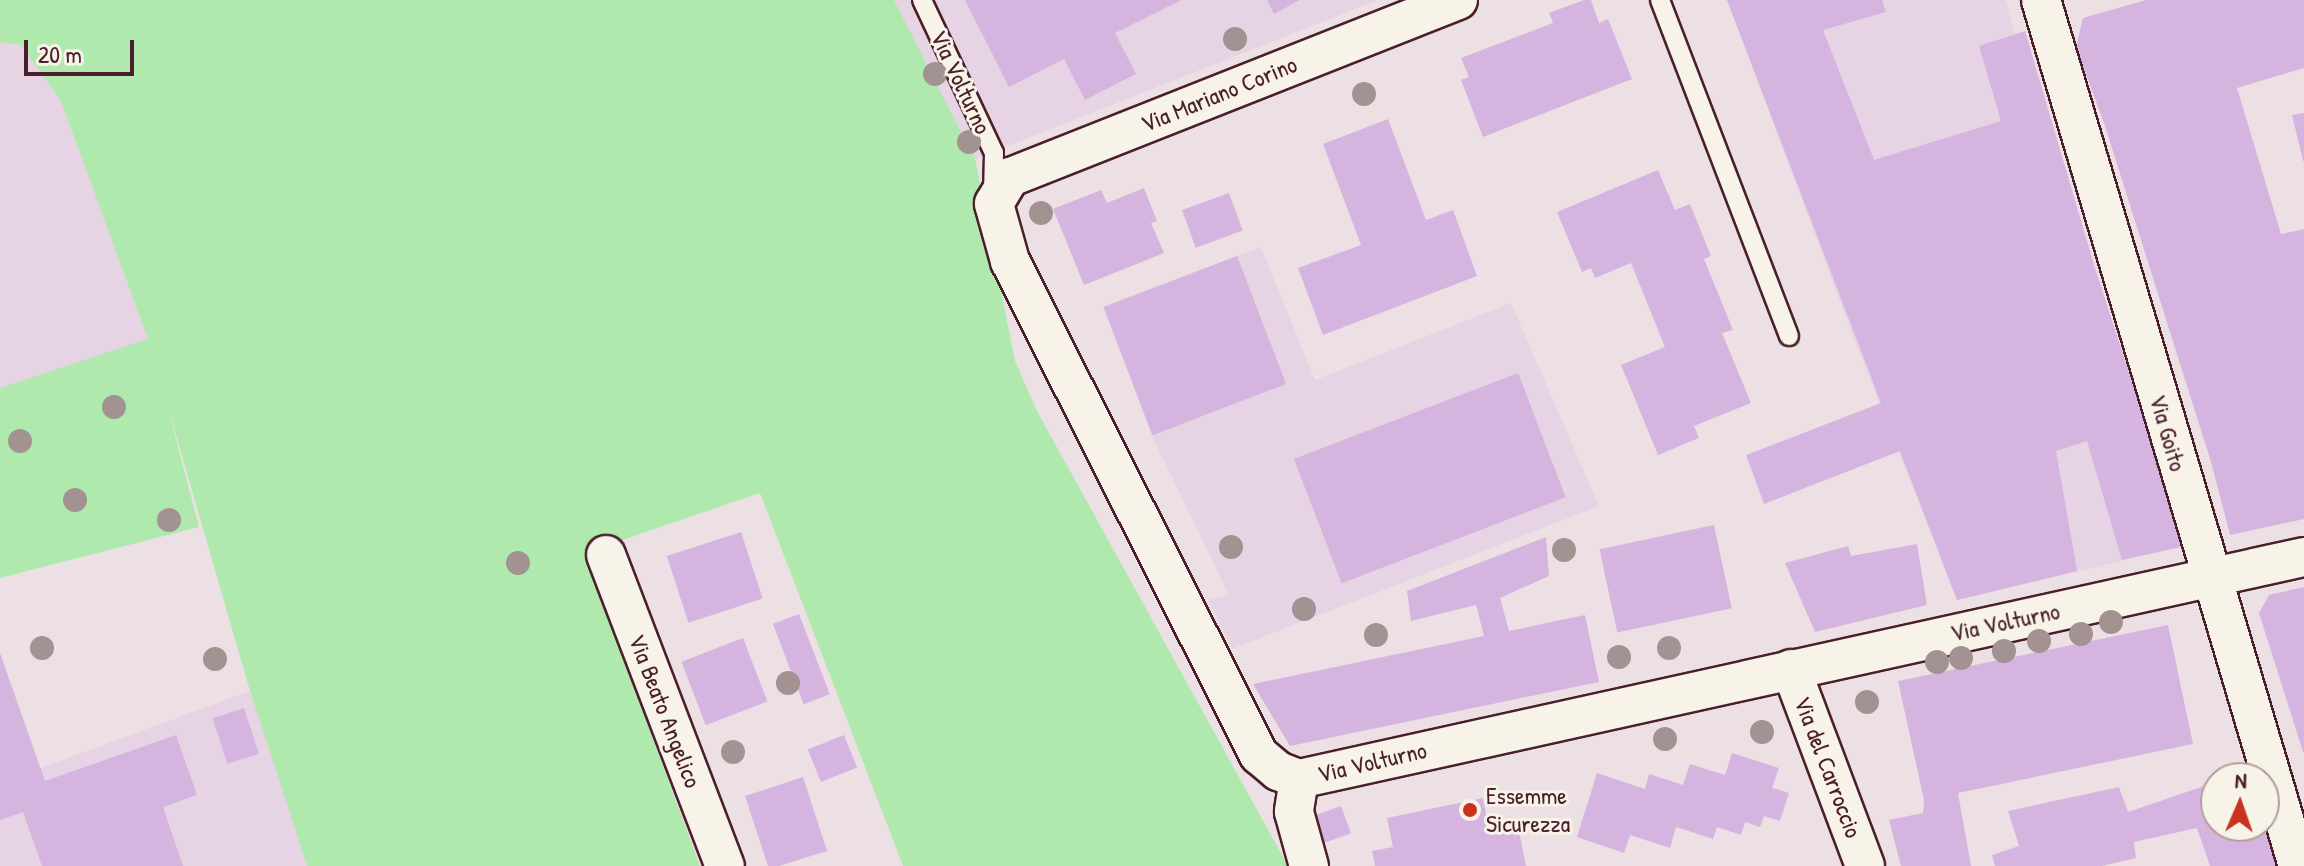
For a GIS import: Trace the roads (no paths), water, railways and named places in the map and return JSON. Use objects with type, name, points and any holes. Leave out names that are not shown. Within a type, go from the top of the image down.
[{"type":"street","name":"Via Mariano Corino","points":[[994,204],[1010,177],[1458,0]]},
{"type":"street","name":"Via Goito","points":[[2049,2],[2210,577],[2298,866]]},
{"type":"street","name":"Via Volturno","points":[[994,204],[1010,261],[1259,755],[1278,771],[1299,779],[2304,557]]},
{"type":"street","name":"Via Beato Angelico","points":[[606,555],[725,866]]},
{"type":"street","name":"Via del Carroccio","points":[[1791,669],[1865,866]]},
{"type":"street","points":[[1299,779],[1294,812],[1309,866]]},
{"type":"lane","name":"Via Volturno","points":[[922,0],[994,153],[994,204]]},
{"type":"lane","points":[[1660,0],[1789,336]]},
{"type":"place","name":"Essemme Sicurezza","points":[[1470,810]]}]
